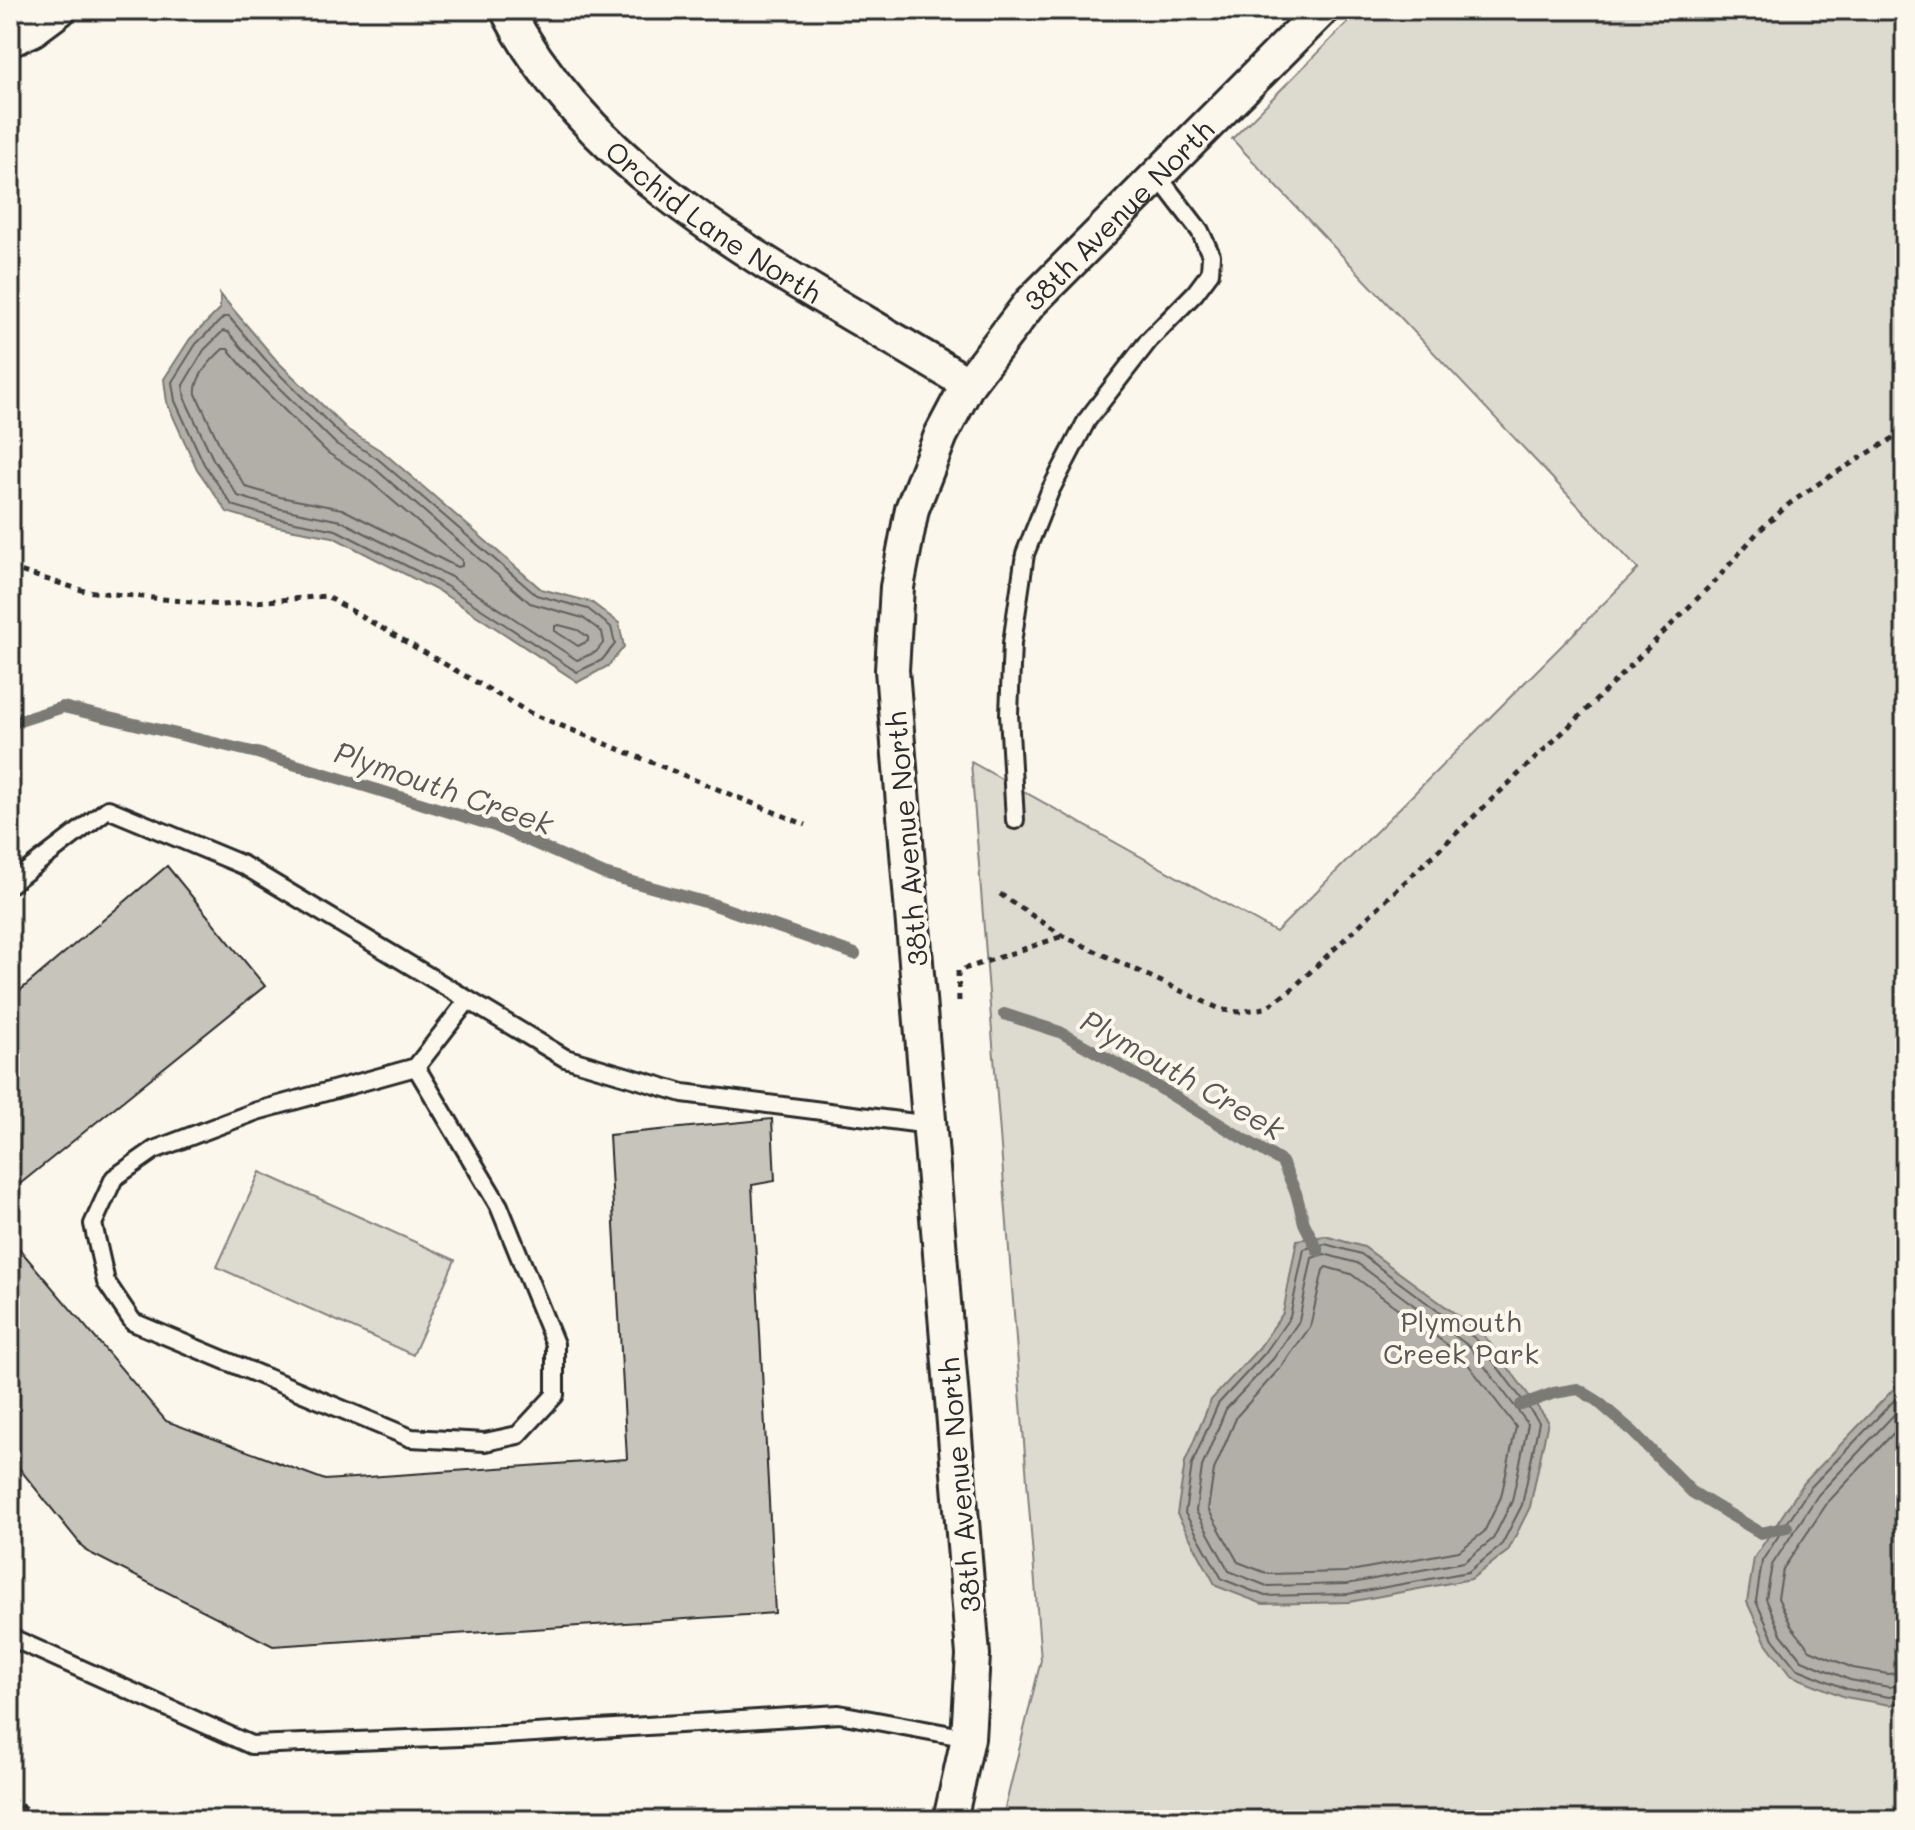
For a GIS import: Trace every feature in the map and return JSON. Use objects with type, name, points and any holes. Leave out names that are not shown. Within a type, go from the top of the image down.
[{"type":"street","points":[[10,40],[32,30],[59,10]]},
{"type":"street","name":"Orchid Lane North","points":[[507,10],[565,97],[612,146],[691,214],[968,384]]},
{"type":"street","name":"38th Avenue North","points":[[950,1820],[968,1738],[973,1655],[892,670],[897,587],[912,509],[941,435],[968,384],[1030,303],[1322,10]]},
{"type":"lane","points":[[1015,820],[1009,714],[1012,643],[1025,554],[1050,491],[1087,420],[1149,340],[1210,273],[1211,255],[1200,231],[1157,175]]},
{"type":"lane","points":[[10,884],[108,809],[243,865],[565,1058],[683,1093],[930,1125]]},
{"type":"lane","points":[[416,1067],[499,1206],[555,1344],[555,1395],[518,1435],[485,1442],[411,1438],[133,1322],[106,1282],[93,1224],[114,1178],[154,1150],[257,1111],[416,1067],[468,1000]]},
{"type":"lane","points":[[10,1637],[251,1745],[487,1736],[839,1714],[968,1738]]},
{"type":"path","points":[[1000,894],[1063,936],[1222,1010],[1239,1012],[1265,1008],[1290,991],[1335,950],[1572,724],[1779,513],[1824,480],[1905,431]]},
{"type":"path","points":[[10,568],[85,591],[221,605],[326,596],[530,713],[806,825]]},
{"type":"path","points":[[10,1799],[44,1820]]},
{"type":"green space","name":"Plymouth Creek Park","points":[[1360,10],[1905,10],[1905,1820],[1002,1820],[1041,1660],[971,762],[1276,932],[1638,569],[1232,139]]},
{"type":"green space","points":[[260,1172],[455,1260],[413,1355],[217,1267]]},
{"type":"water","points":[[220,294],[277,361],[348,430],[383,452],[541,589],[591,602],[619,623],[624,647],[608,666],[578,682],[442,593],[333,537],[273,526],[227,512],[197,469],[167,403],[164,379],[190,339],[220,309]]},
{"type":"water","points":[[1325,1236],[1364,1247],[1483,1334],[1548,1421],[1530,1507],[1508,1551],[1471,1579],[1349,1602],[1263,1604],[1216,1586],[1177,1514],[1185,1462],[1211,1400],[1259,1348],[1283,1313],[1297,1240]]},
{"type":"water","points":[[1905,1377],[1905,1701],[1890,1705],[1845,1697],[1790,1675],[1766,1643],[1747,1602],[1754,1558],[1804,1483]]},
{"type":"building","points":[[167,866],[265,986],[10,1192],[10,999]]},
{"type":"building","points":[[772,1119],[775,1181],[752,1185],[775,1613],[273,1646],[86,1551],[10,1457],[10,1238],[166,1421],[325,1480],[627,1459],[609,1135]]},
{"type":"waterway","name":"Plymouth Creek","points":[[10,724],[63,707],[257,753],[495,826],[604,874],[712,904],[855,954]]},
{"type":"waterway","name":"Plymouth Creek","points":[[1004,1014],[1060,1032],[1282,1162],[1296,1193],[1304,1223],[1318,1251]]},
{"type":"waterway","name":"Plymouth Creek","points":[[1521,1405],[1554,1393],[1578,1389],[1632,1431],[1692,1492],[1761,1533],[1787,1527]]}]
